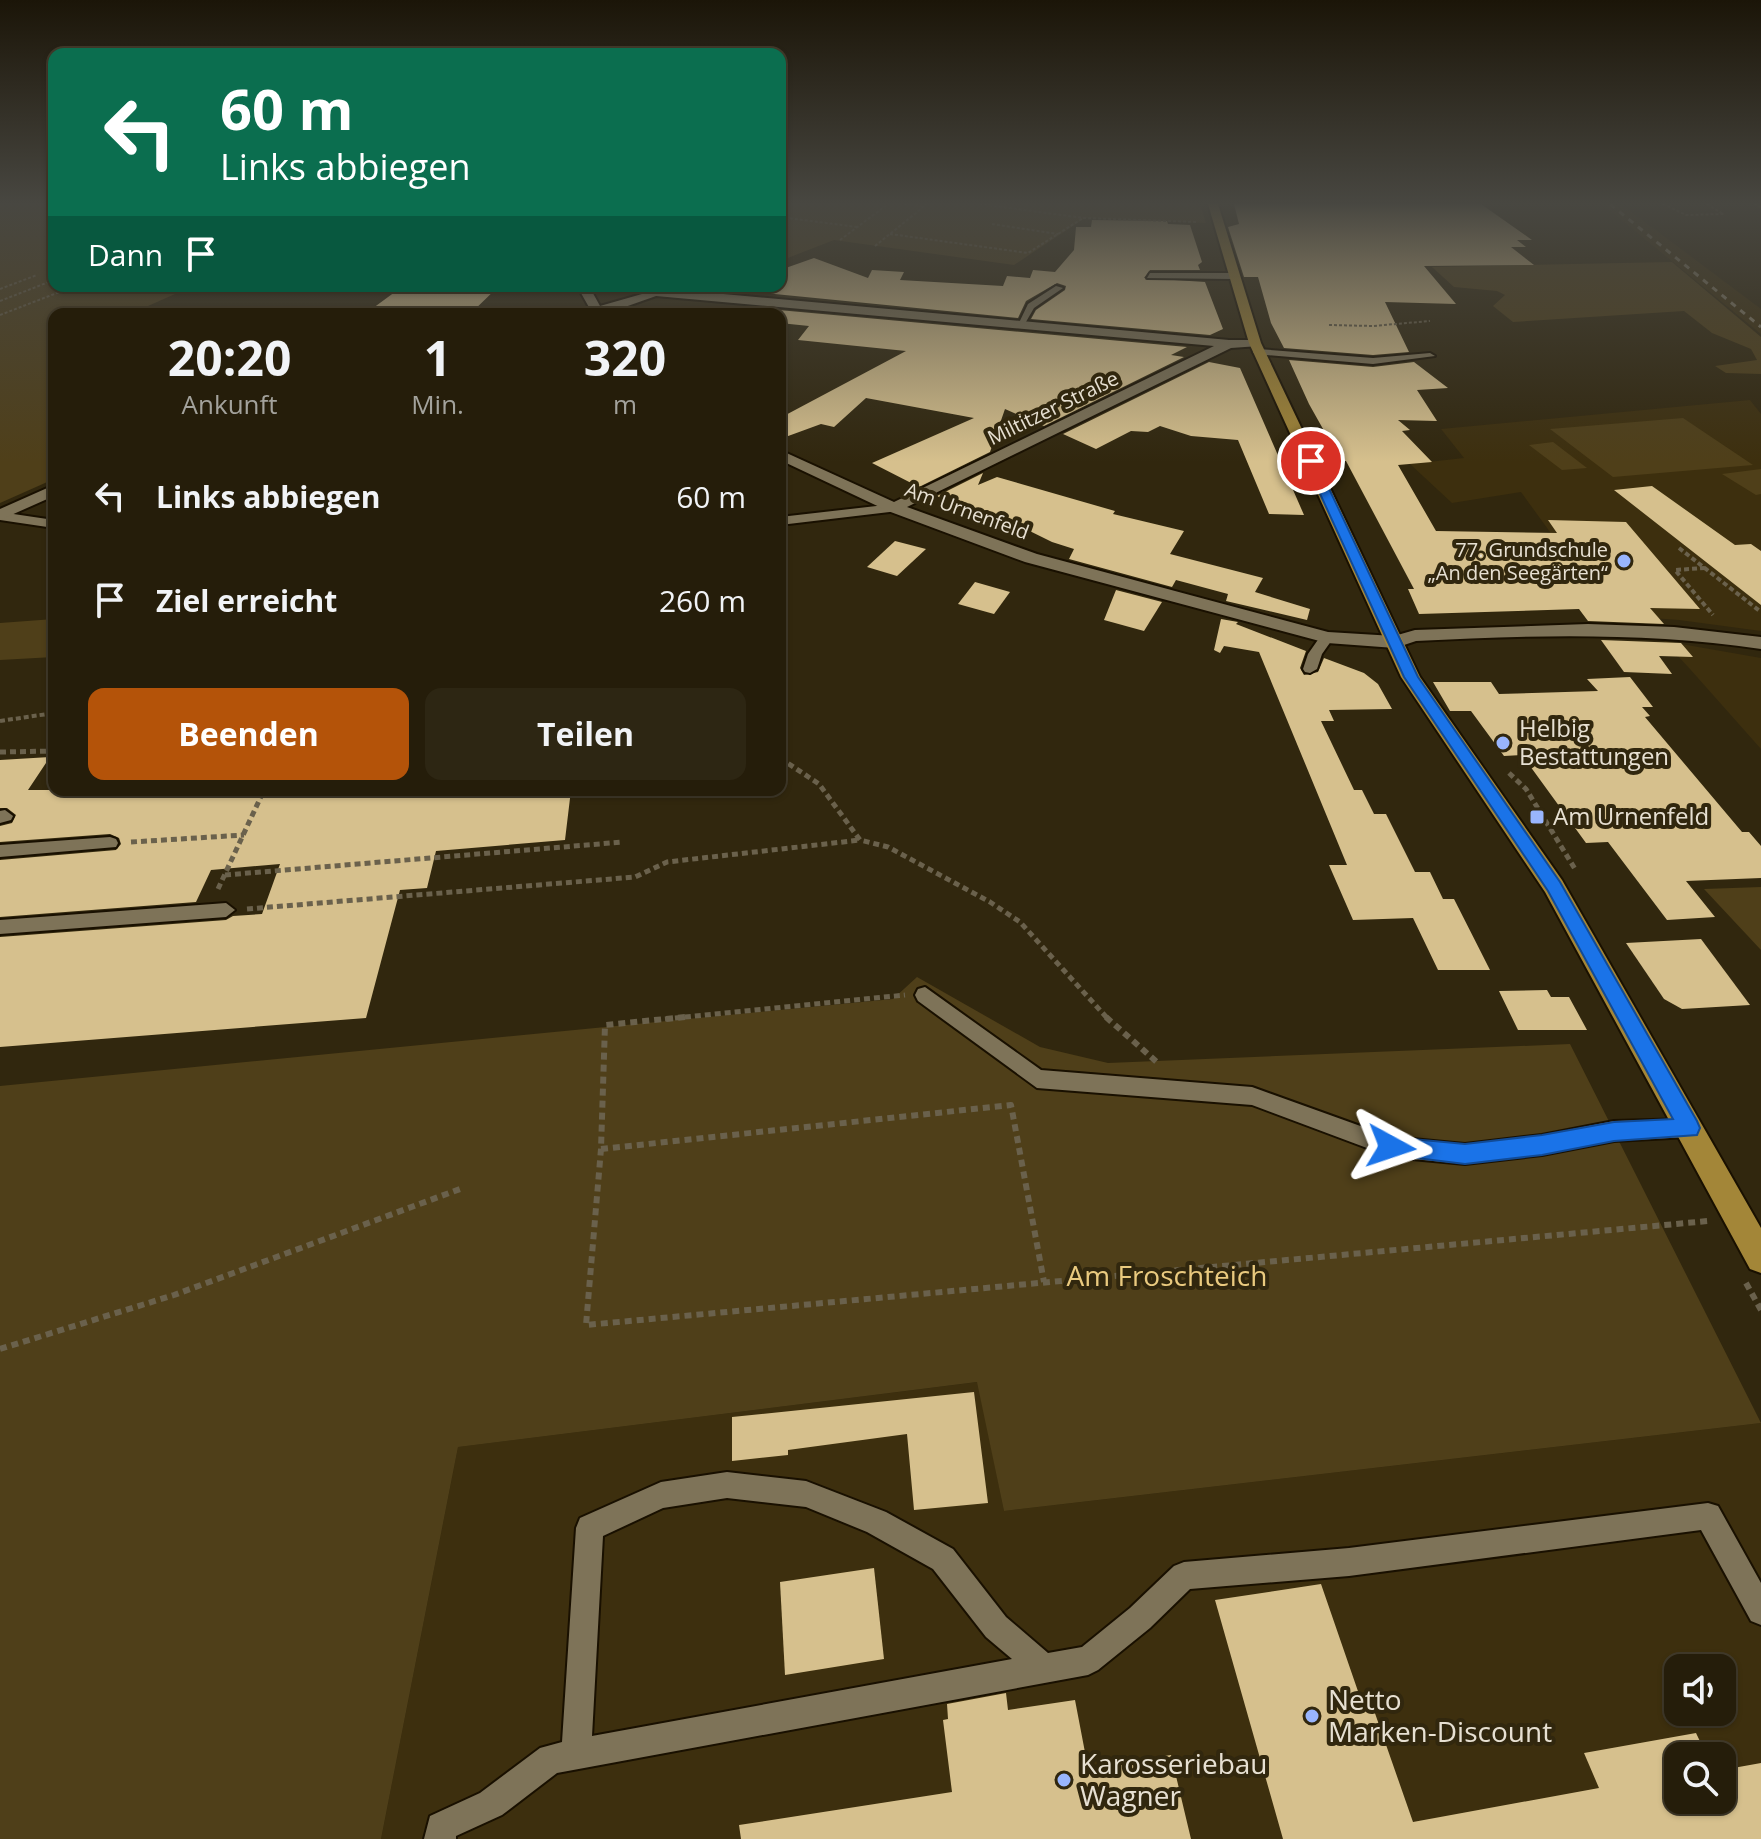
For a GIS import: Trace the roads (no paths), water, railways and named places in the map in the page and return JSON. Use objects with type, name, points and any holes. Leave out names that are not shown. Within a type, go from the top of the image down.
[{"type":"main road","points":[[1237,290],[1256,348],[1411,677],[1554,886],[1761,1258]]},
{"type":"street","points":[[651,292],[1256,348]]},
{"type":"street","points":[[609,308],[657,293]]},
{"type":"street","name":"Miltitzer Straße","points":[[894,508],[1229,344]]},
{"type":"street","name":"Am Urnenfeld","points":[[786,457],[894,508],[1031,558],[1327,637],[1395,642],[1415,636],[1553,628],[1628,628],[1761,643]]},
{"type":"street","points":[[0,516],[48,493]]},
{"type":"lane","points":[[1020,325],[1031,306],[1056,290]]},
{"type":"lane","points":[[1256,348],[1373,361],[1430,356]]},
{"type":"lane","points":[[786,520],[894,508]]},
{"type":"lane","points":[[0,516],[48,523]]},
{"type":"lane","points":[[1310,669],[1315,654],[1327,637]]},
{"type":"lane","points":[[0,851],[110,843]]},
{"type":"lane","points":[[0,927],[217,911]]},
{"type":"lane","points":[[925,995],[1037,1079],[1252,1096],[1391,1147],[1465,1154],[1542,1145],[1614,1131],[1689,1128]]},
{"type":"lane","points":[[576,1754],[590,1528],[661,1495],[727,1485],[806,1494],[876,1522],[943,1559],[996,1627],[1044,1668]]},
{"type":"lane","points":[[440,1839],[441,1827],[491,1804],[551,1759],[1088,1660],[1140,1618],[1184,1576],[1349,1562],[1708,1516],[1761,1611]]},
{"type":"railway","points":[[1715,290],[1761,327]]},
{"type":"place","name":"77. Grundschule „An den Seegärten“","points":[[1624,561]]},
{"type":"place","name":"Helbig Bestattungen","points":[[1503,743]]},
{"type":"place","name":"Am Urnenfeld","points":[[1537,817]]},
{"type":"place","name":"Netto Marken-Discount","points":[[1312,1716]]},
{"type":"place","name":"Karosseriebau Wagner","points":[[1064,1780]]},
{"type":"park label","name":"Am Froschteich","points":[[1167,1276]]}]
